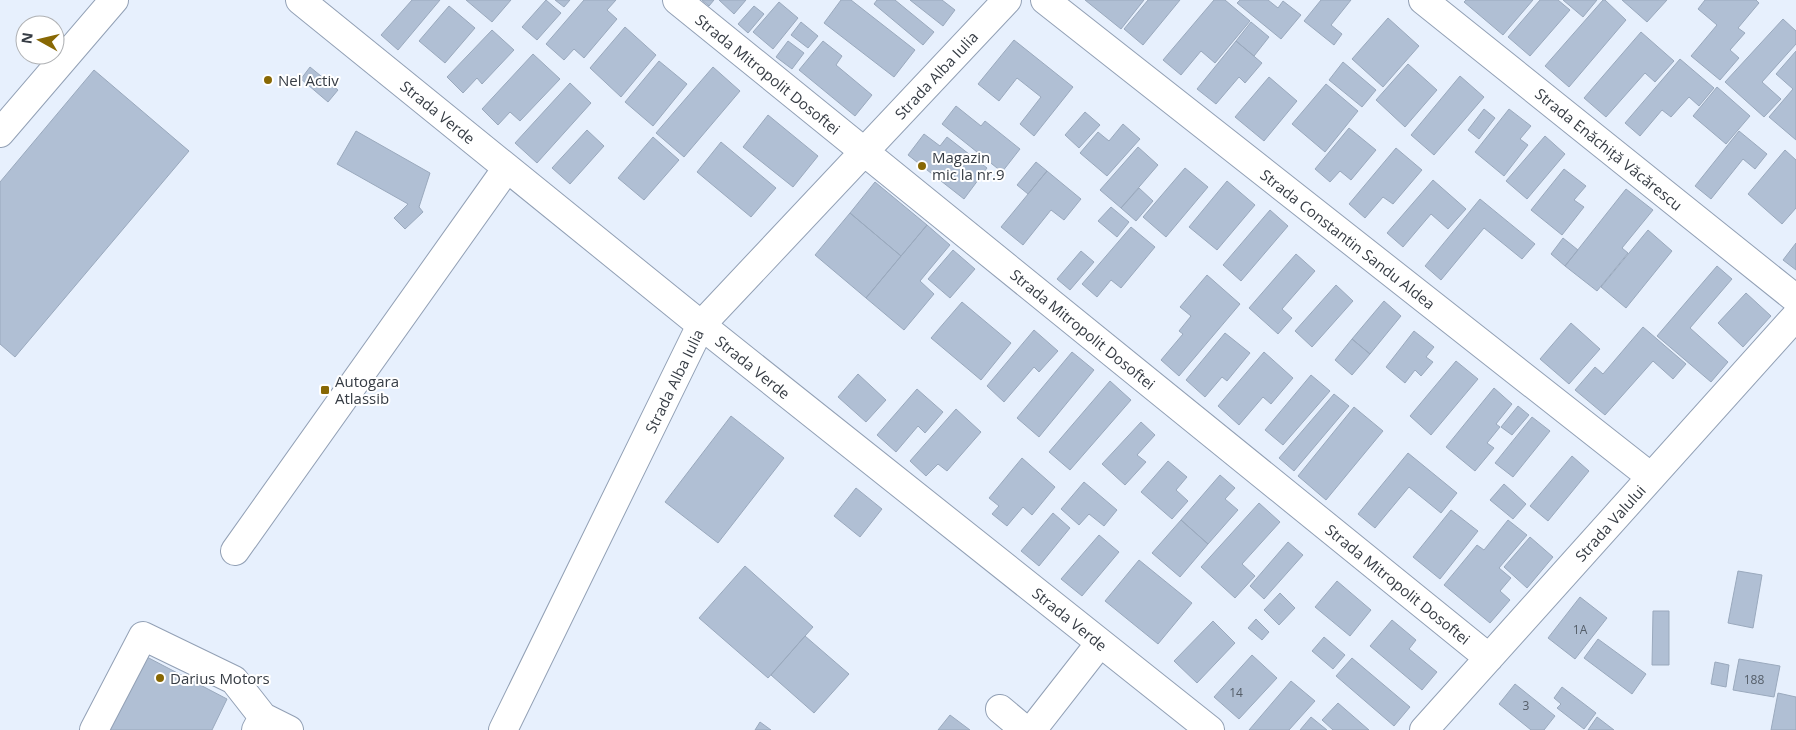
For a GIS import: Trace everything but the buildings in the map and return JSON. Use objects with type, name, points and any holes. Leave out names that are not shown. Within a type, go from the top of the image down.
[{"type":"street","points":[[0,133],[114,0]]},
{"type":"street","name":"Strada Verde","points":[[300,0],[701,325],[1210,730]]},
{"type":"street","name":"Strada Mitropolit Dosoftei","points":[[677,0],[1489,658]]},
{"type":"street","name":"Strada Alba Iulia","points":[[503,730],[701,325],[1007,0]]},
{"type":"street","name":"Strada Constantin Sandu Aldea","points":[[1044,0],[1652,477]]},
{"type":"street","name":"Strada Enăchiță Văcărescu","points":[[1423,0],[1796,299]]},
{"type":"street","points":[[235,550],[507,168]]},
{"type":"street","name":"Strada Valului","points":[[1424,730],[1796,316]]},
{"type":"street","points":[[94,730],[143,636],[234,680],[259,724],[290,730]]},
{"type":"street","points":[[1032,730],[1100,643]]},
{"type":"street","points":[[1000,709],[1025,730]]},
{"type":"place","name":"Nel Activ","points":[[268,80]]},
{"type":"place","name":"Magazin mic la nr.9","points":[[922,166]]},
{"type":"place","name":"Autogara Atlassib","points":[[325,390]]},
{"type":"place","name":"Darius Motors","points":[[160,678]]}]
